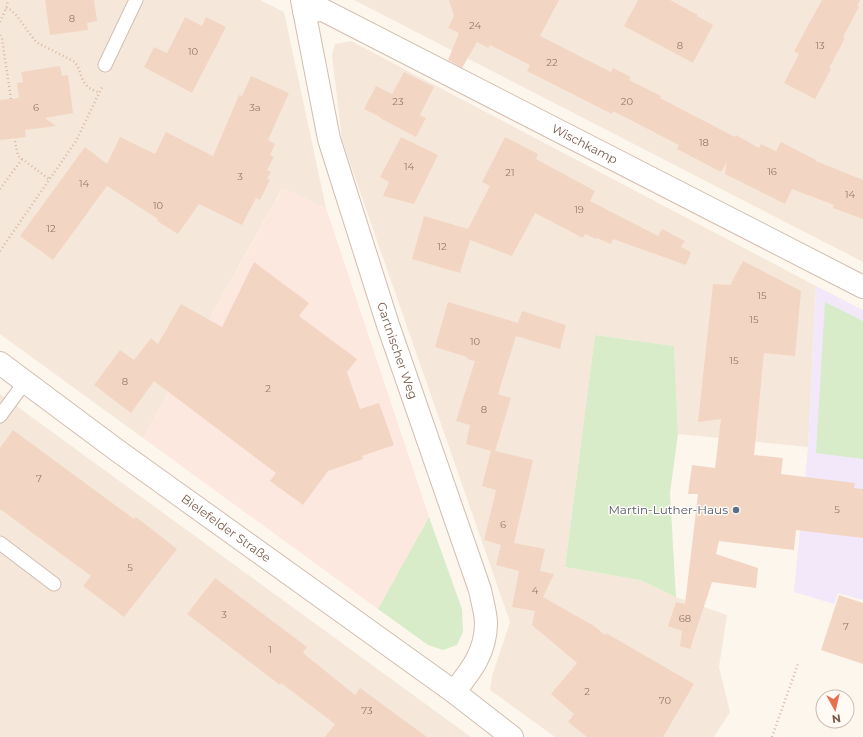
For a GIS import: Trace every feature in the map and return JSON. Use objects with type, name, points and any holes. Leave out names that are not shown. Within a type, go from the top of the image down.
[{"type":"street","name":"Wischkamp","points":[[303,6],[323,10],[863,287]]},
{"type":"street","name":"Gartnischer Weg","points":[[303,6],[329,139],[388,325],[480,590],[486,623],[483,646],[474,666],[454,692]]},
{"type":"street","name":"Bielefelder Straße","points":[[0,363],[118,451],[454,692],[512,737]]},
{"type":"lane","points":[[105,65],[136,0]]},
{"type":"lane","points":[[0,416],[25,382]]},
{"type":"lane","points":[[0,543],[54,584]]},
{"type":"path","points":[[0,22],[8,0]]},
{"type":"path","points":[[6,8],[11,10],[17,16],[36,42],[75,62],[85,84],[100,93]]},
{"type":"path","points":[[0,35],[2,39],[10,99]]},
{"type":"path","points":[[0,251],[76,141],[104,83],[105,65]]},
{"type":"path","points":[[15,142],[18,156],[49,179]]},
{"type":"path","points":[[0,189],[22,159]]},
{"type":"path","points":[[772,737],[798,664]]},
{"type":"shaded area","points":[[0,0],[260,0],[284,12],[326,208],[282,189],[143,438],[0,334]]},
{"type":"shaded area","points":[[354,0],[863,0],[863,262]]},
{"type":"shaded area","points":[[351,41],[816,286],[808,447],[678,434],[674,346],[595,335],[565,567],[640,580],[676,597],[727,615],[719,667],[730,712],[714,737],[555,737],[490,690],[492,676],[510,622],[342,140],[332,55],[335,44]]},
{"type":"shaded area","points":[[283,188],[326,208],[429,517],[378,609],[143,438]]},
{"type":"shaded area","points":[[816,286],[863,310],[863,600],[838,593],[834,604],[794,592],[808,447]]},
{"type":"shaded area","points":[[0,394],[471,737],[0,737]]},
{"type":"green space","points":[[825,302],[863,321],[863,459],[816,453]]},
{"type":"green space","points":[[595,335],[674,346],[678,434],[670,493],[676,597],[640,580],[565,567]]},
{"type":"green space","points":[[429,517],[462,609],[463,632],[457,645],[443,650],[428,645],[378,609]]},
{"type":"building","points":[[45,0],[94,0],[97,21],[87,23],[88,30],[50,35]]},
{"type":"building","points":[[449,0],[559,0],[540,36],[611,72],[613,68],[631,77],[629,80],[661,96],[660,98],[735,137],[736,135],[759,148],[761,144],[776,151],[781,142],[816,161],[863,180],[863,219],[833,208],[834,205],[792,189],[785,204],[725,174],[727,162],[721,172],[677,149],[679,145],[613,111],[612,114],[527,71],[530,65],[490,45],[488,48],[477,42],[462,68],[448,60],[459,33],[448,28],[454,16]]},
{"type":"building","points":[[638,0],[670,0],[713,25],[693,63],[624,26]]},
{"type":"building","points":[[822,0],[860,0],[857,6],[859,7],[843,37],[845,38],[829,68],[831,69],[815,99],[784,83],[799,54],[794,51]]},
{"type":"building","points":[[185,17],[202,26],[206,17],[226,27],[192,93],[144,67],[154,47],[167,53]]},
{"type":"building","points":[[60,66],[62,76],[68,75],[73,113],[45,118],[56,126],[25,130],[26,137],[0,140],[0,100],[19,98],[17,83],[23,82],[21,72]]},
{"type":"building","points":[[404,72],[434,87],[420,115],[426,118],[416,137],[364,109],[376,86],[392,94]]},
{"type":"building","points":[[251,76],[289,93],[268,140],[275,144],[270,155],[274,157],[267,170],[271,172],[267,179],[270,180],[260,200],[256,198],[242,225],[199,204],[178,234],[157,221],[158,219],[107,186],[53,260],[20,236],[85,147],[107,164],[120,137],[155,154],[166,132],[213,156],[239,95],[242,96]]},
{"type":"building","points":[[401,137],[438,155],[414,204],[383,196],[389,182],[380,177]]},
{"type":"building","points":[[505,137],[538,154],[536,159],[595,191],[590,201],[658,236],[662,229],[685,241],[681,247],[691,252],[686,265],[613,239],[611,244],[585,234],[583,238],[535,213],[512,256],[470,240],[460,273],[412,259],[424,216],[468,229],[490,186],[482,182]]},
{"type":"building","points":[[743,261],[801,291],[795,356],[764,353],[754,455],[783,458],[781,474],[855,483],[854,488],[863,489],[863,538],[796,530],[794,550],[719,541],[716,554],[758,568],[756,588],[712,582],[690,649],[680,646],[682,631],[668,626],[676,602],[685,604],[698,494],[688,494],[692,465],[715,468],[721,419],[698,422],[713,284],[730,285]]},
{"type":"building","points":[[254,262],[309,303],[299,316],[357,359],[347,372],[360,409],[379,403],[394,445],[362,456],[363,459],[328,471],[303,505],[270,481],[276,473],[154,381],[131,413],[94,385],[120,350],[134,360],[151,338],[158,344],[181,304],[222,327]]},
{"type":"building","points":[[448,302],[518,323],[522,311],[566,325],[560,349],[516,336],[498,394],[511,398],[495,451],[533,460],[514,543],[545,549],[540,571],[554,574],[543,597],[594,626],[605,635],[606,633],[694,684],[663,737],[587,737],[568,722],[574,714],[551,694],[577,663],[532,625],[535,611],[512,607],[519,571],[496,565],[501,545],[484,540],[496,490],[482,486],[491,451],[466,444],[470,425],[456,421],[475,361],[435,347]]},
{"type":"building","points":[[13,430],[134,519],[136,517],[177,549],[124,617],[83,586],[91,576],[0,509],[0,448]]},
{"type":"building","points":[[215,578],[307,647],[303,653],[355,695],[360,688],[427,737],[325,737],[335,724],[281,683],[280,685],[187,614]]},
{"type":"building","points":[[839,595],[863,603],[863,664],[821,650]]},
{"type":"place","name":"Martin-Luther-Haus","points":[[736,510]]}]
